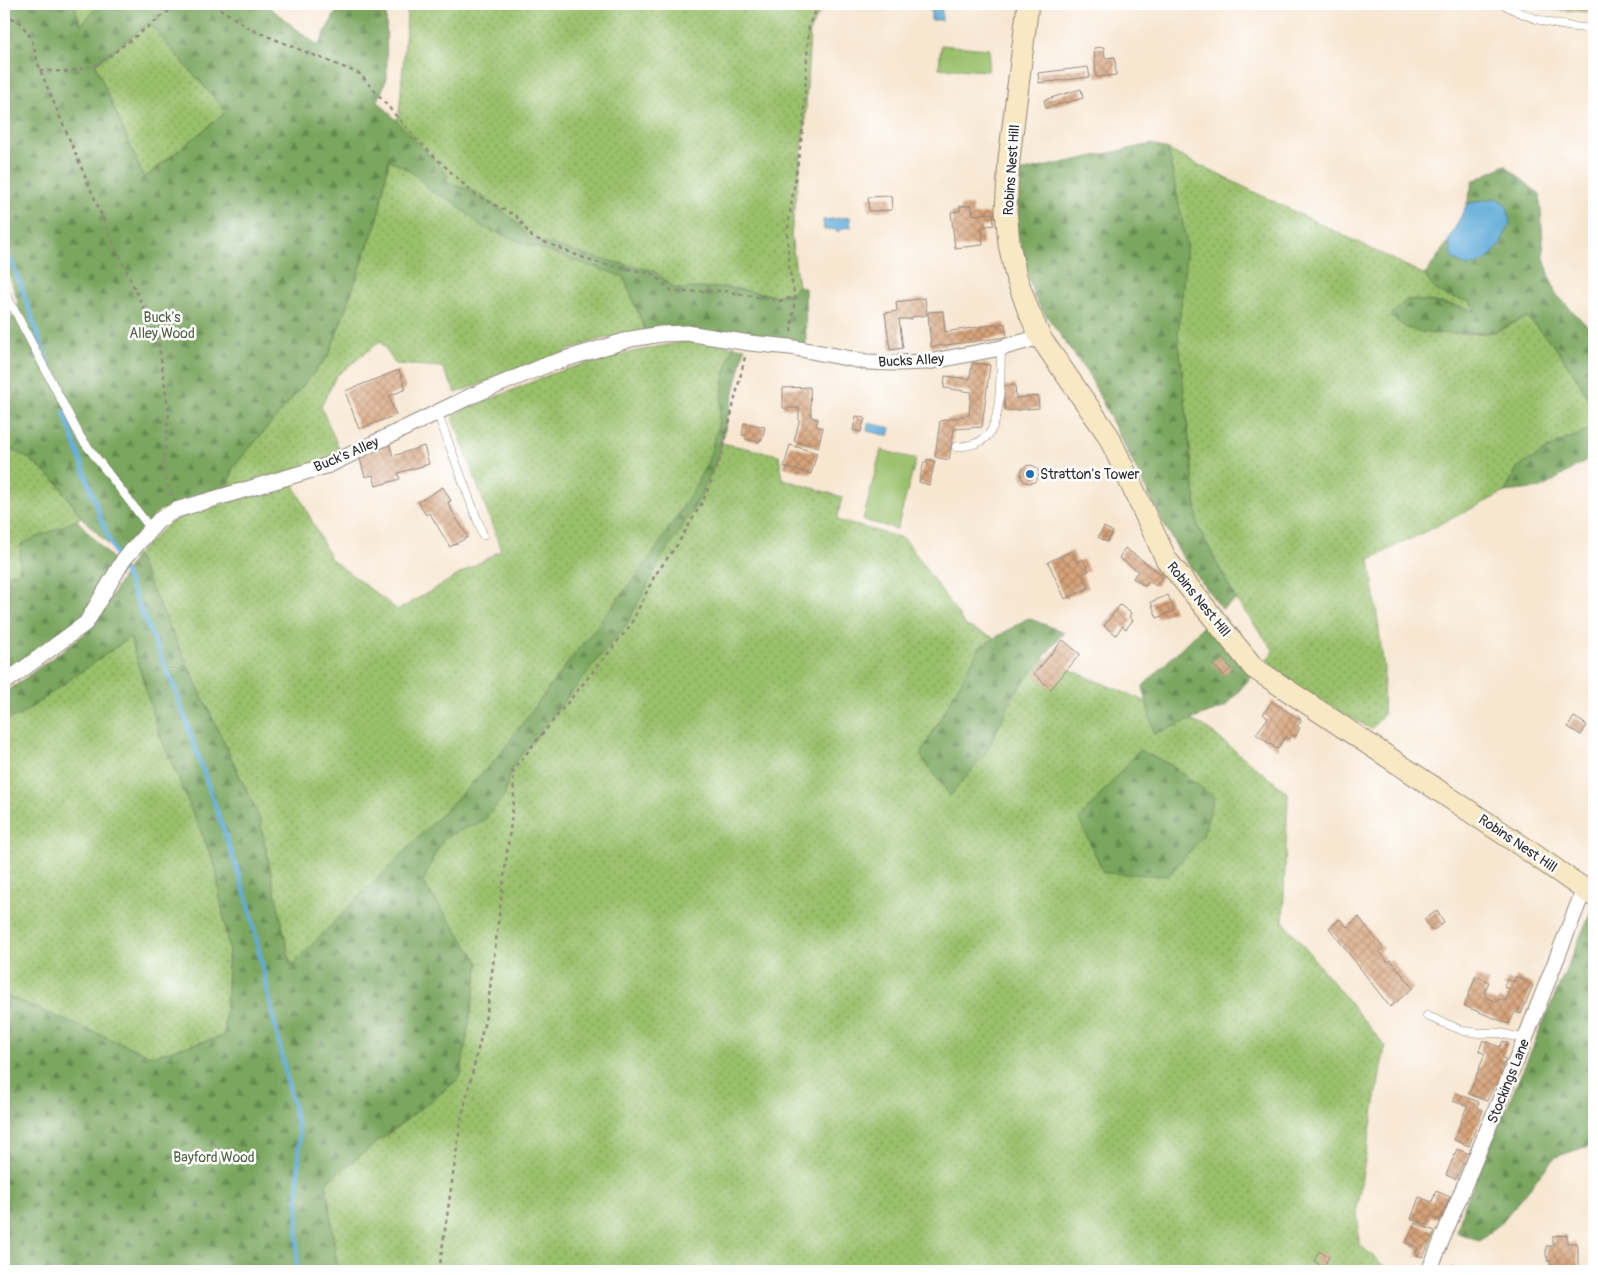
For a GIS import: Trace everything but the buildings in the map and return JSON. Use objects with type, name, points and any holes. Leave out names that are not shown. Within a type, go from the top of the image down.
[{"type":"street","name":"Robins Nest Hill","points":[[1028,4],[1009,159],[1006,210],[1009,244],[1016,276],[1040,337],[1108,435],[1166,558],[1254,668],[1589,892]]},
{"type":"street","name":"Buck's Alley","points":[[4,683],[86,623],[122,564],[151,528],[159,520],[176,510],[329,464],[471,396],[549,364],[631,338],[687,333],[750,343]]},
{"type":"street","name":"Bucks Alley","points":[[750,343],[790,346],[868,362],[897,364],[928,362],[1001,348],[1040,337]]},
{"type":"street","name":"Stockings Lane","points":[[1429,1271],[1525,1039],[1589,892]]},
{"type":"lane","points":[[1503,4],[1553,25],[1594,29]]},
{"type":"lane","points":[[4,290],[81,438],[151,528]]},
{"type":"lane","points":[[956,447],[973,445],[985,438],[994,427],[998,414],[1001,348]]},
{"type":"lane","points":[[437,412],[483,535]]},
{"type":"lane","points":[[1427,1016],[1464,1031],[1479,1033],[1500,1032],[1525,1039]]},
{"type":"path","points":[[40,70],[67,72],[93,66],[112,55],[178,4]]},
{"type":"path","points":[[213,4],[252,30],[360,74],[417,140],[474,194],[516,216],[532,237],[591,261],[653,274],[672,292],[724,291],[779,301],[795,297]]},
{"type":"path","points":[[790,346],[795,297],[789,267],[787,233],[803,128],[810,24],[820,4]]},
{"type":"path","points":[[4,14],[20,22],[31,38],[40,70],[113,242],[158,339],[169,414],[163,469],[176,510]]},
{"type":"path","points":[[439,1271],[461,1120],[487,1012],[514,798],[514,770],[630,626],[656,575],[677,545],[702,501],[720,457],[744,359],[750,343]]},
{"type":"green space","name":"Buck's Alley Wood","points":[[4,4],[74,4],[81,25],[100,4],[265,4],[318,46],[336,12],[338,4],[386,4],[387,78],[378,101],[448,175],[445,182],[476,192],[515,220],[529,238],[592,257],[654,271],[676,289],[725,287],[777,296],[790,293],[798,286],[805,288],[806,345],[645,330],[624,277],[482,227],[454,202],[431,191],[414,174],[389,159],[378,218],[329,355],[232,469],[229,487],[160,510],[118,554],[81,517],[58,483],[28,458],[4,446],[4,335],[18,302],[4,259]],"holes":[[[149,23],[226,112],[144,178],[95,64]]]},
{"type":"green space","points":[[74,4],[100,4],[81,25]]},
{"type":"green space","points":[[408,4],[824,4],[810,30],[805,125],[791,235],[798,286],[790,293],[777,296],[725,287],[676,289],[654,271],[624,278],[645,330],[594,341],[456,393],[442,367],[395,364],[381,341],[336,376],[321,407],[341,453],[317,464],[229,487],[232,469],[329,355],[378,218],[396,121],[399,115]]},
{"type":"green space","points":[[1536,4],[1594,4],[1594,12],[1544,9]]},
{"type":"green space","points":[[150,23],[227,112],[144,178],[95,64]]},
{"type":"green space","points":[[941,45],[990,49],[988,71],[939,68]]},
{"type":"green space","points":[[1152,144],[1168,150],[1187,245],[1178,333],[1198,526],[1236,600],[1222,609],[1182,556],[1159,515],[1090,377],[1034,298],[1016,227],[1019,172]]},
{"type":"green space","points":[[1168,150],[1425,275],[1438,292],[1470,301],[1475,311],[1440,303],[1406,300],[1465,334],[1493,333],[1527,317],[1555,347],[1577,378],[1594,410],[1594,424],[1585,432],[1558,443],[1517,468],[1505,492],[1370,559],[1384,669],[1383,715],[1371,729],[1288,681],[1267,660],[1274,651],[1236,600],[1198,526],[1178,333],[1187,245]]},
{"type":"green space","points":[[1505,165],[1540,195],[1544,258],[1555,293],[1594,333],[1594,410],[1577,378],[1555,347],[1527,317],[1493,332],[1431,334],[1406,328],[1390,316],[1406,300],[1433,302],[1475,311],[1470,301],[1438,292],[1425,275],[1449,240],[1452,258],[1495,198],[1467,204],[1473,181]]},
{"type":"green space","points":[[687,341],[733,346],[717,442],[779,455],[783,479],[842,497],[837,520],[905,539],[966,626],[1204,726],[1288,793],[1283,921],[1385,1046],[1357,1206],[1359,1244],[1384,1266],[1418,1271],[338,1271],[326,1182],[460,1078],[479,963],[416,873],[291,967],[259,817],[136,555],[169,523],[187,515],[293,483],[331,559],[398,610],[501,550],[452,415],[551,374],[607,357]]},
{"type":"green space","name":"Bayford Wood","points":[[733,346],[745,348],[718,456],[698,502],[662,558],[628,622],[514,764],[505,795],[483,821],[445,837],[434,856],[423,882],[479,963],[460,1078],[326,1182],[338,1271],[4,1271],[4,995],[152,1056],[224,1036],[229,952],[215,865],[159,733],[130,637],[19,716],[4,720],[4,692],[83,635],[95,623],[136,555],[259,817],[291,966],[497,758],[563,669],[648,561],[691,494],[709,459],[718,425],[725,372]]},
{"type":"green space","points":[[1594,424],[1594,455],[1542,488],[1505,492],[1517,468],[1558,443],[1585,432]]},
{"type":"green space","points":[[4,446],[28,458],[58,483],[81,517],[19,572],[4,576]]},
{"type":"green space","points":[[881,450],[916,459],[897,529],[863,520]]},
{"type":"green space","points":[[77,520],[116,563],[84,618],[4,675],[4,576],[19,572],[21,544]]},
{"type":"green space","points":[[1028,618],[1064,632],[1015,693],[986,753],[950,796],[920,755],[980,647]]},
{"type":"green space","points":[[1204,625],[1252,676],[1225,707],[1154,734],[1143,686]]},
{"type":"green space","points":[[130,637],[159,733],[215,865],[229,952],[224,1036],[152,1056],[4,995],[4,720],[19,716]]},
{"type":"green space","points":[[1139,750],[1171,765],[1214,797],[1203,836],[1168,876],[1104,873],[1079,820]]},
{"type":"green space","points":[[1590,914],[1594,916],[1594,1144],[1555,1157],[1500,1224],[1479,1240],[1457,1233],[1463,1209]]},
{"type":"water","points":[[931,4],[942,4],[942,20],[931,20]]},
{"type":"water","points":[[1495,198],[1507,205],[1510,224],[1499,246],[1486,261],[1467,267],[1452,258],[1449,240],[1467,204]]},
{"type":"water","points":[[850,217],[851,227],[843,228],[838,232],[833,229],[824,230],[823,220]]},
{"type":"water","points":[[868,423],[891,428],[889,436],[867,431]]},
{"type":"waterway","points":[[4,244],[21,285],[51,374]]},
{"type":"waterway","points":[[64,412],[102,522],[118,560]]},
{"type":"waterway","points":[[123,569],[175,689],[248,901],[299,1134],[297,1271]]},
{"type":"place","name":"Stratton's Tower","points":[[1030,474]]}]
